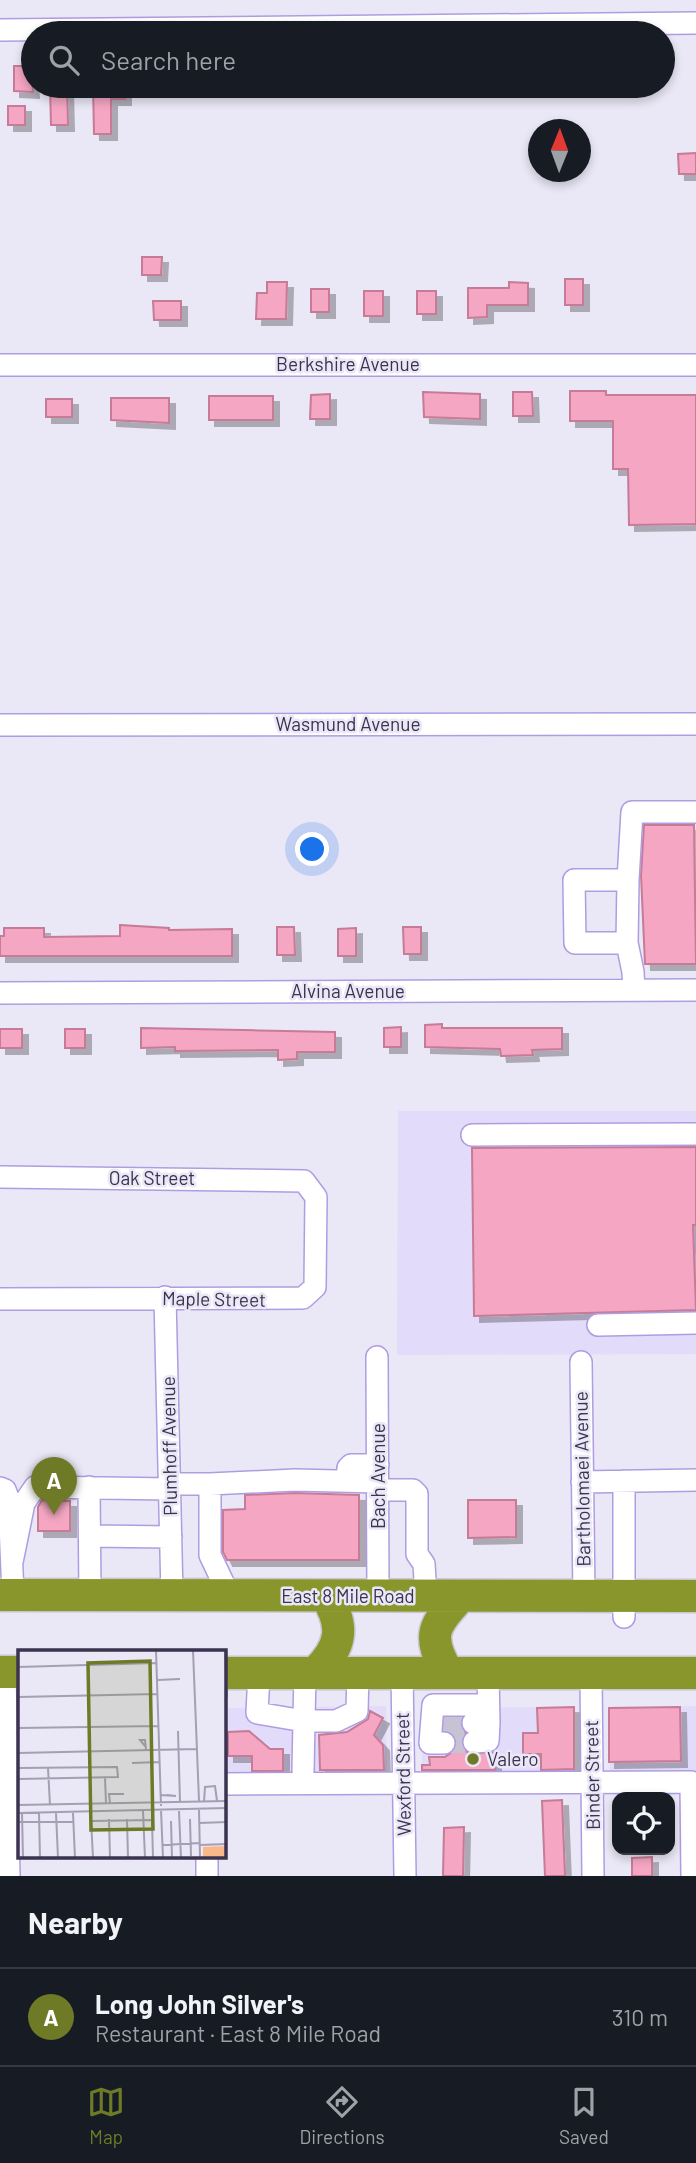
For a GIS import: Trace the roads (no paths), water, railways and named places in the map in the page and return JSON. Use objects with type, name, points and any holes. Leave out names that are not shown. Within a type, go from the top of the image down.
[{"type":"highway","name":"East 8 Mile Road","points":[[7,1595],[584,1596],[624,1606],[696,1596]]},
{"type":"highway","points":[[311,1672],[329,1660],[339,1638],[339,1620],[326,1596]]},
{"type":"highway","points":[[449,1672],[436,1649],[435,1630],[438,1622],[461,1596]]},
{"type":"highway","points":[[226,1673],[696,1673]]},
{"type":"street","points":[[675,23],[696,23]]},
{"type":"street","points":[[0,30],[21,30]]},
{"type":"street","name":"Berkshire Avenue","points":[[0,365],[696,365]]},
{"type":"street","name":"Wasmund Avenue","points":[[0,725],[696,724]]},
{"type":"street","points":[[634,990],[627,943],[632,812],[696,812]]},
{"type":"street","points":[[627,943],[575,943],[574,880],[628,880]]},
{"type":"street","name":"Alvina Avenue","points":[[0,993],[696,990]]},
{"type":"street","points":[[472,1135],[696,1134]]},
{"type":"street","name":"Oak Street","points":[[0,1177],[304,1181]]},
{"type":"street","name":"Maple Street","points":[[0,1299],[303,1298],[315,1287],[316,1198],[304,1181]]},
{"type":"street","name":"Plumhoff Avenue","points":[[165,1297],[172,1595]]},
{"type":"street","points":[[598,1325],[696,1323]]},
{"type":"street","name":"Bach Avenue","points":[[377,1357],[378,1596]]},
{"type":"street","name":"Bartholomaei Avenue","points":[[581,1362],[584,1596]]},
{"type":"street","points":[[7,1595],[24,1503],[30,1491],[42,1485],[170,1486],[378,1479],[417,1493],[417,1553],[424,1563],[426,1596]]},
{"type":"street","points":[[582,1482],[696,1480]]},
{"type":"street","points":[[624,1481],[624,1606]]},
{"type":"street","points":[[210,1484],[210,1555],[229,1595]]},
{"type":"street","points":[[89,1487],[90,1595]]},
{"type":"street","points":[[0,1488],[5,1490],[9,1500],[12,1562]]},
{"type":"street","points":[[90,1536],[171,1537]]},
{"type":"street","points":[[8,1672],[13,1784],[9,1876]]},
{"type":"street","points":[[303,1770],[304,1721],[311,1672]]},
{"type":"street","points":[[259,1673],[257,1713],[304,1721],[336,1721],[357,1711],[358,1672]]},
{"type":"street","name":"Wexford Street","points":[[402,1672],[405,1876]]},
{"type":"street","points":[[403,1724],[439,1730],[433,1706],[481,1723],[488,1673]]},
{"type":"street","name":"Binder Street","points":[[591,1673],[593,1876]]},
{"type":"street","points":[[226,1784],[691,1782],[692,1876]]},
{"type":"street","points":[[207,1858],[207,1876]]},
{"type":"tunnel","points":[[443,1723],[473,1723]]},
{"type":"tunnel","points":[[444,1743],[474,1742]]},
{"type":"place","name":"Long John Silver's","points":[[54,1515]]},
{"type":"place","name":"Valero","points":[[473,1759]]}]
